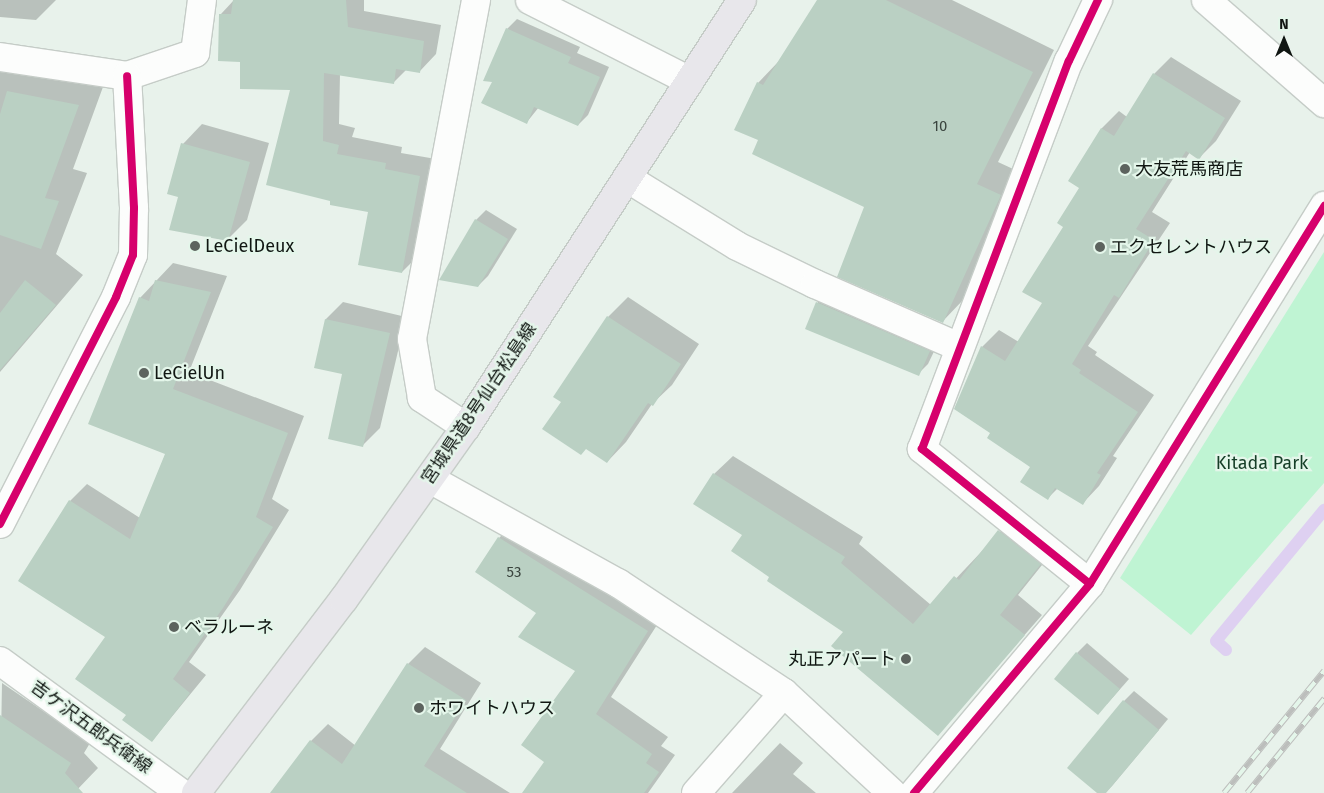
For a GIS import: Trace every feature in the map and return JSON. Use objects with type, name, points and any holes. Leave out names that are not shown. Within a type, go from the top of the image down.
[{"type":"main road","name":"宮城県道8号仙台松島線","points":[[196,793],[344,599],[466,427],[742,0]]},
{"type":"street","points":[[0,57],[127,76],[195,53],[202,0]]},
{"type":"street","points":[[466,427],[422,398],[412,339],[476,0]]},
{"type":"street","points":[[530,0],[690,81]]},
{"type":"street","points":[[1090,584],[922,449],[959,347],[1070,60],[1098,0]]},
{"type":"street","points":[[1206,0],[1324,103]]},
{"type":"street","points":[[0,524],[116,296],[133,255],[134,208],[127,76]]},
{"type":"street","points":[[627,178],[737,246],[959,347]]},
{"type":"street","points":[[914,793],[1090,584],[1324,206]]},
{"type":"street","points":[[430,479],[618,583],[784,693],[892,793]]},
{"type":"street","name":"吉ケ沢五郎兵衛線","points":[[0,661],[182,793]]},
{"type":"street","points":[[696,793],[784,693]]},
{"type":"green space","name":"Kitada Park","points":[[1324,252],[1324,483],[1191,635],[1120,578]]},
{"type":"building","points":[[233,0],[346,0],[348,27],[424,41],[420,73],[396,69],[394,84],[324,73],[323,141],[339,145],[337,154],[386,163],[385,169],[420,176],[402,273],[358,265],[368,212],[330,205],[330,201],[266,185],[290,90],[240,89],[240,62],[218,61],[219,14],[231,14]]},
{"type":"building","points":[[817,0],[886,0],[1033,72],[977,184],[1001,195],[943,323],[837,277],[864,207],[752,154],[758,140],[734,130],[757,82],[763,85]]},
{"type":"building","points":[[506,28],[571,57],[568,63],[600,77],[578,126],[534,107],[527,124],[481,103],[492,82],[483,81]]},
{"type":"building","points":[[1153,73],[1225,118],[1199,160],[1186,151],[1136,229],[1154,240],[1119,298],[1114,295],[1072,364],[1081,370],[1079,373],[1138,412],[1097,473],[1101,475],[1083,505],[1055,488],[1048,500],[1020,482],[1030,467],[987,438],[990,433],[954,409],[981,346],[1005,361],[1042,303],[1022,292],[1063,227],[1057,223],[1079,188],[1068,181],[1101,128],[1114,136]]},
{"type":"building","points":[[7,91],[79,105],[45,198],[59,201],[41,249],[0,235],[0,114]]},
{"type":"building","points":[[181,143],[250,162],[228,241],[169,230],[178,197],[167,194]]},
{"type":"building","points":[[475,219],[508,239],[478,287],[439,280]]},
{"type":"building","points":[[25,280],[56,305],[0,370],[0,313]]},
{"type":"building","points":[[155,280],[211,292],[173,389],[288,433],[256,517],[273,527],[223,608],[173,679],[190,693],[152,742],[122,720],[126,715],[75,679],[105,637],[18,581],[69,500],[130,539],[165,454],[88,424],[139,297],[149,301]]},
{"type":"building","points":[[816,302],[930,351],[919,376],[805,329]]},
{"type":"building","points":[[607,316],[681,364],[653,406],[648,403],[607,463],[586,449],[581,455],[542,429],[561,402],[553,397]]},
{"type":"building","points":[[325,319],[390,333],[363,447],[328,439],[342,374],[314,368]]},
{"type":"building","points":[[713,473],[845,557],[841,563],[913,624],[954,576],[959,580],[998,530],[1041,564],[1000,615],[1025,635],[938,736],[831,646],[843,632],[767,581],[769,577],[731,551],[742,535],[693,504]]},
{"type":"building","points":[[498,537],[648,631],[596,714],[652,754],[646,763],[659,772],[644,793],[522,793],[544,762],[521,745],[575,671],[518,637],[536,613],[475,572]]},
{"type":"building","points":[[1076,652],[1120,689],[1098,715],[1054,679]]},
{"type":"building","points":[[407,663],[466,700],[424,766],[467,793],[270,793],[310,740],[342,764]]},
{"type":"building","points":[[1123,700],[1159,730],[1106,793],[1097,793],[1067,768]]},
{"type":"building","points":[[0,715],[71,763],[65,773],[83,793],[0,793]]},
{"type":"waterway","points":[[1226,650],[1216,641],[1324,510]]},
{"type":"railway","points":[[1224,793],[1324,671]]},
{"type":"railway","points":[[1247,793],[1324,699]]},
{"type":"cycle path","points":[[1090,584],[922,449],[1069,61],[1098,0]]},
{"type":"cycle path","points":[[0,524],[116,297],[133,255],[134,208],[127,76]]},
{"type":"cycle path","points":[[914,793],[1090,584],[1324,206]]},
{"type":"place","name":"大友荒馬商店","points":[[1125,169]]},
{"type":"place","name":"LeCielDeux","points":[[195,246]]},
{"type":"place","name":"エクセレントハウス","points":[[1100,247]]},
{"type":"place","name":"LeCielUn","points":[[144,373]]},
{"type":"place","name":"ベラルーネ","points":[[174,627]]},
{"type":"place","name":"丸正アパート","points":[[906,659]]},
{"type":"place","name":"ホワイトハウス","points":[[419,708]]}]
